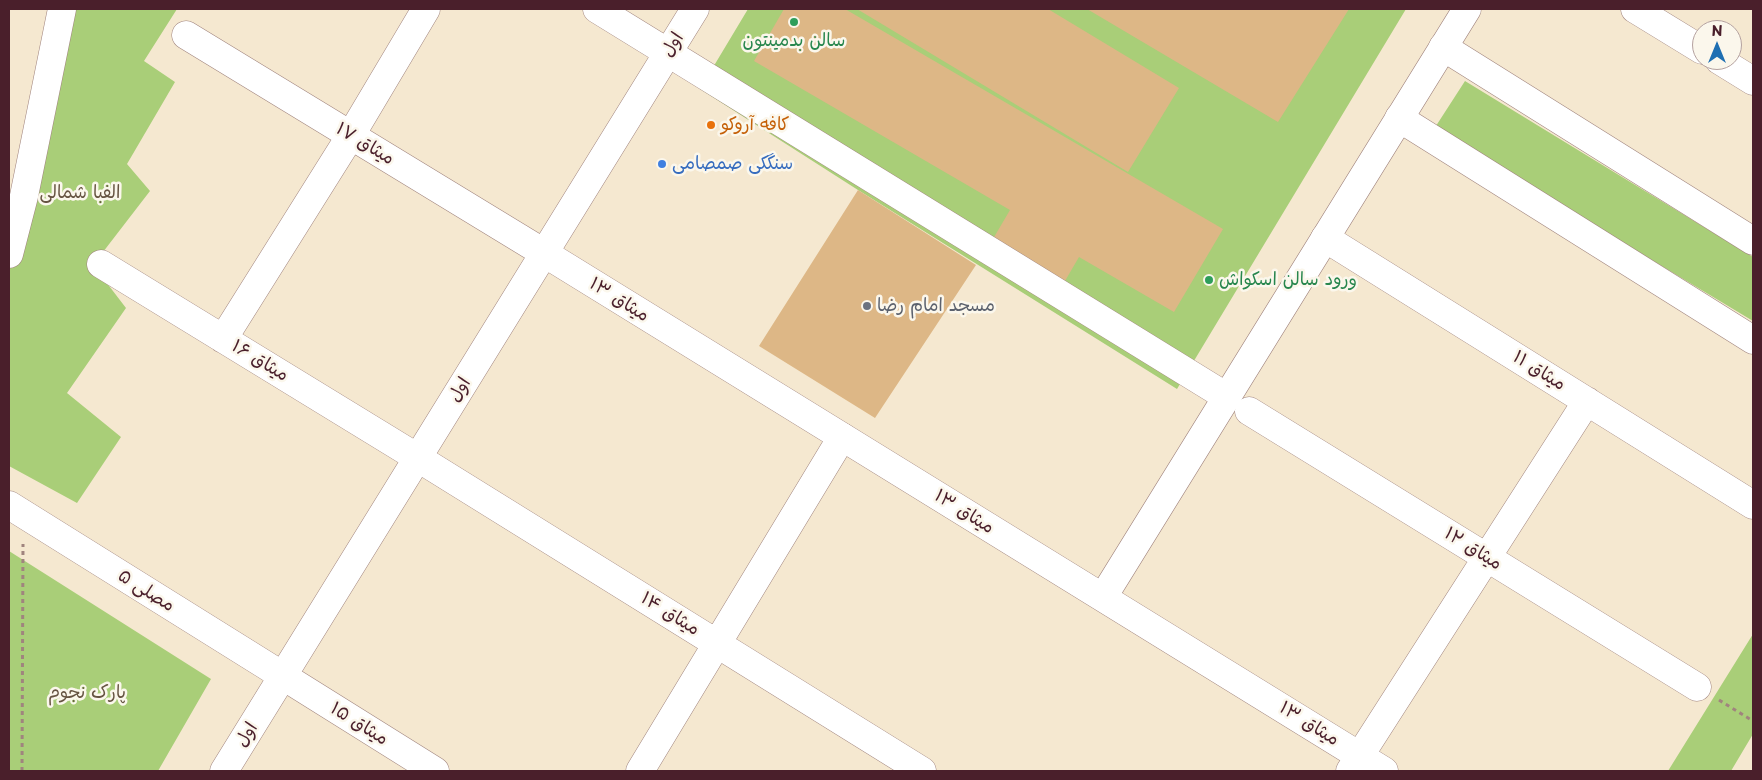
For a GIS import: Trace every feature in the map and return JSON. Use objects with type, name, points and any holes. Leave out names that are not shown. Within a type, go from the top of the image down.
[{"type":"street","points":[[9,254],[16,192],[62,9]]},
{"type":"street","points":[[223,339],[351,135],[426,9]]},
{"type":"street","points":[[597,9],[1227,397]]},
{"type":"street","name":"اول","points":[[224,771],[695,9]]},
{"type":"street","points":[[1102,597],[1467,9]]},
{"type":"street","points":[[1635,9],[1692,44]]},
{"type":"street","name":"میثاق ۱۷","points":[[186,35],[544,254]]},
{"type":"street","points":[[1443,47],[1753,241]]},
{"type":"street","points":[[1735,70],[1753,81]]},
{"type":"street","points":[[1399,118],[1753,340]]},
{"type":"street","name":"میثاق ۱۱","points":[[1325,238],[1753,505]]},
{"type":"street","name":"میثاق ۱۳","points":[[544,254],[1102,597],[1355,763],[1384,771]]},
{"type":"street","name":"میثاق ۱۶","points":[[101,264],[418,458]]},
{"type":"street","points":[[1355,763],[1587,401]]},
{"type":"street","name":"میثاق ۱۲","points":[[1249,411],[1697,687]]},
{"type":"street","points":[[640,771],[842,437]]},
{"type":"street","name":"میثاق ۱۴","points":[[418,458],[922,771]]},
{"type":"street","name":"مصلی ۵","points":[[16,509],[283,676]]},
{"type":"street","name":"میثاق ۱۵","points":[[283,676],[434,771]]},
{"type":"path","points":[[16,509],[22,771]]},
{"type":"path","points":[[1697,687],[1753,721]]},
{"type":"green space","name":"الفبا شمالی","points":[[70,9],[177,9],[144,61],[175,82],[127,164],[150,191],[93,265],[126,308],[67,393],[121,437],[77,503],[9,466],[9,259]]},
{"type":"green space","points":[[748,9],[1406,9],[1177,389],[700,89]]},
{"type":"green space","points":[[1465,81],[1753,257],[1753,321],[1434,129]]},
{"type":"green space","name":"پارک نجوم","points":[[9,551],[211,679],[158,771],[9,771]]},
{"type":"green space","points":[[1753,634],[1753,734],[1731,771],[1668,771]]},
{"type":"building","points":[[784,9],[845,9],[1223,229],[1174,312],[1079,257],[1062,286],[990,244],[1010,210],[754,61]]},
{"type":"building","points":[[857,9],[1048,9],[1179,88],[1128,172]]},
{"type":"building","points":[[1087,9],[1349,9],[1278,122]]},
{"type":"building","name":"مسجد امام رضا","points":[[858,190],[976,265],[875,418],[759,346]]},
{"type":"place","name":"سالن بدمینتون","points":[[794,22]]},
{"type":"place","name":"کافه آروکو","points":[[711,125]]},
{"type":"place","name":"سنگکی صمصامی","points":[[662,164]]},
{"type":"place","name":"ورود سالن اسکواش","points":[[1209,280]]},
{"type":"place","name":"مسجد امام رضا","points":[[867,306]]}]
